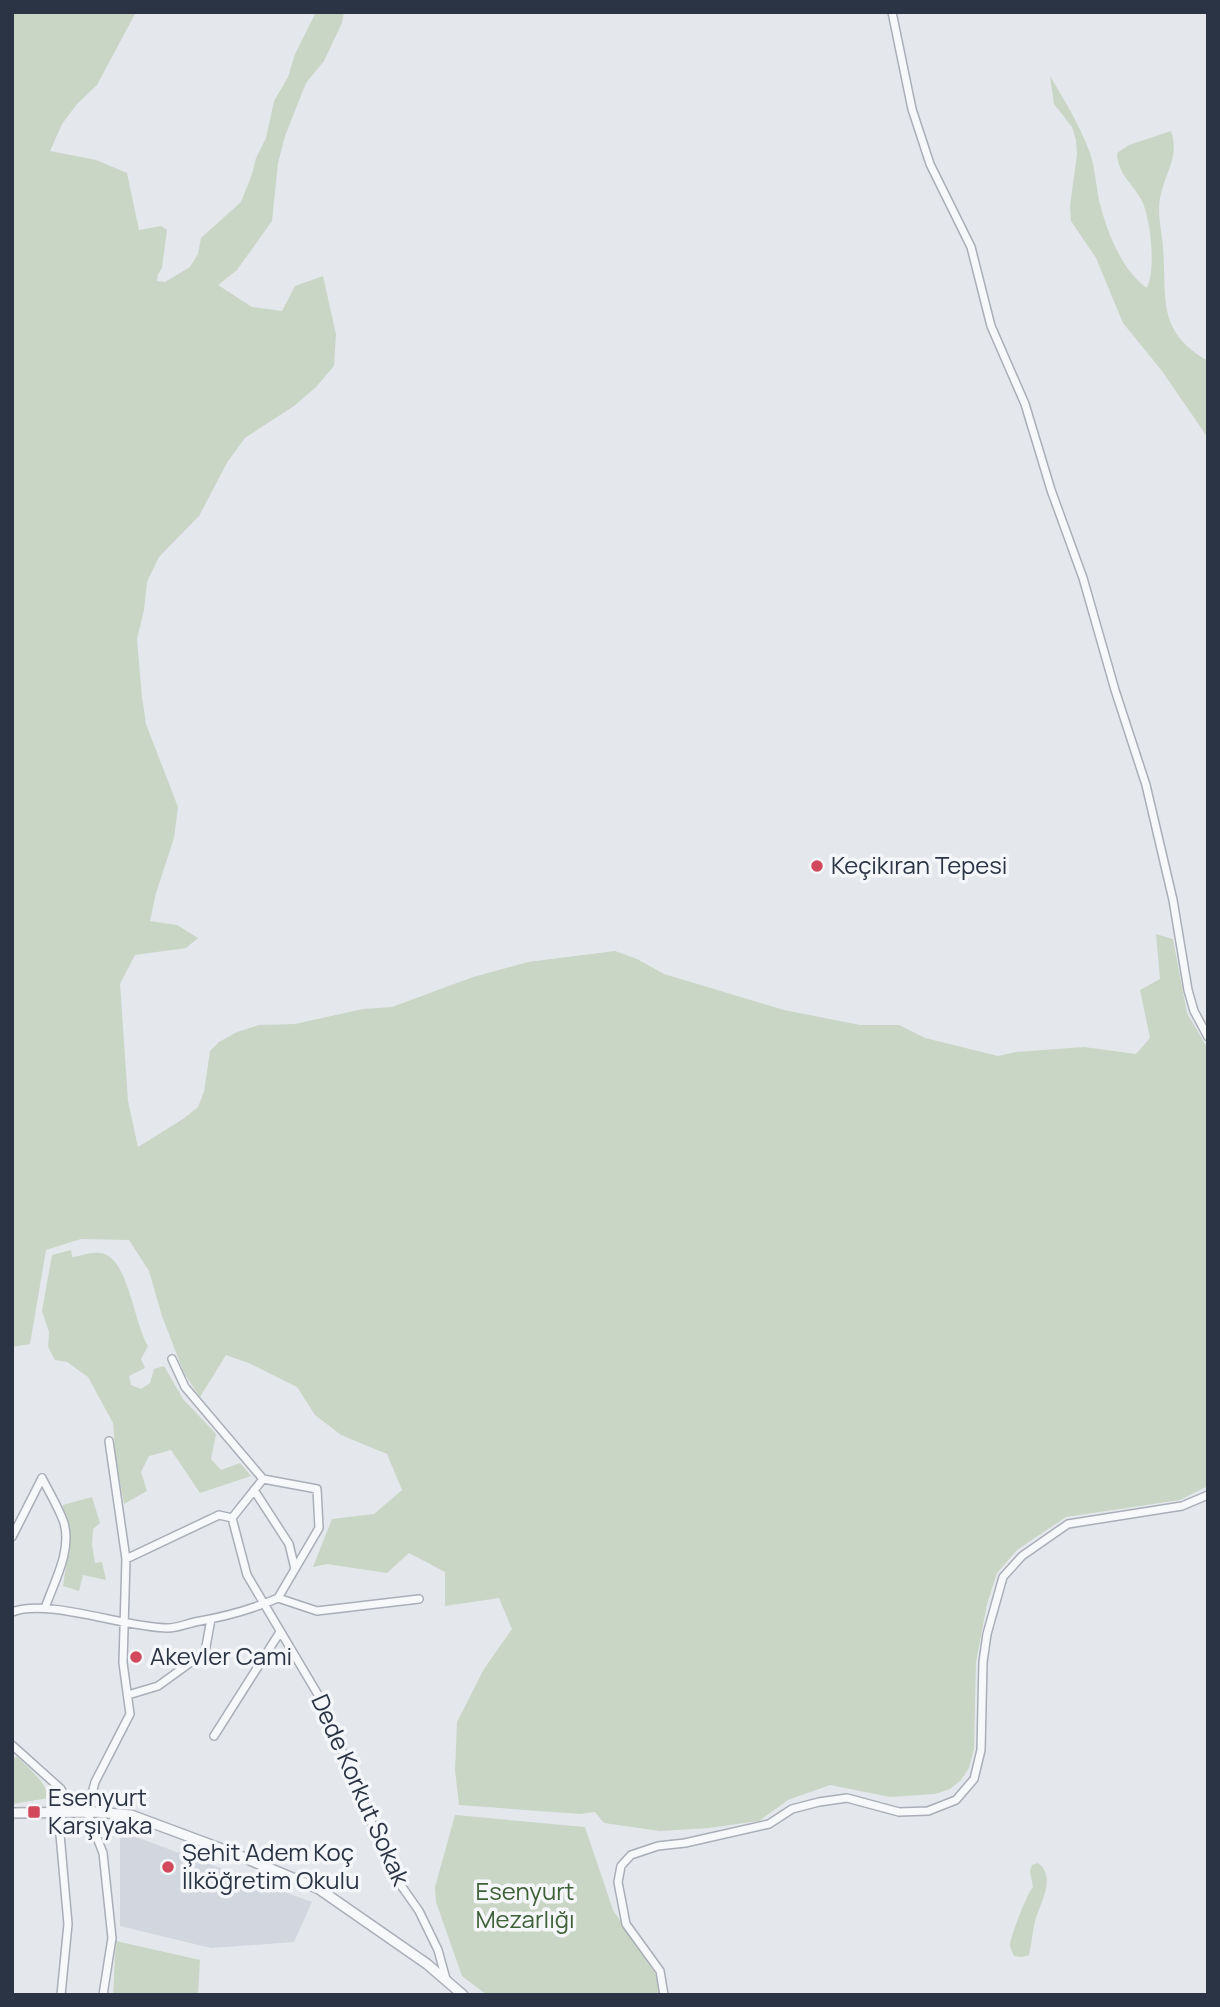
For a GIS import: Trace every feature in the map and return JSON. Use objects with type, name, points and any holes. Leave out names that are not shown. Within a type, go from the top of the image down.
[{"type":"street","points":[[892,12],[912,109],[930,164],[971,247],[991,326],[1025,404],[1051,490],[1083,578],[1146,785],[1173,900],[1188,990],[1194,1011],[1208,1037]]},
{"type":"street","points":[[12,1612],[22,1608],[45,1608],[169,1628],[211,1619],[278,1598],[319,1528],[317,1489],[263,1479],[185,1387],[172,1359]]},
{"type":"street","points":[[103,1995],[112,1938],[103,1853],[86,1812],[95,1782],[130,1714],[123,1663],[127,1559],[109,1441]]},
{"type":"street","points":[[12,1537],[42,1478],[64,1524],[65,1544],[61,1566],[45,1608]]},
{"type":"street","points":[[127,1559],[219,1515],[232,1518],[263,1479]]},
{"type":"street","points":[[254,1490],[289,1544],[295,1569]]},
{"type":"street","points":[[664,1995],[660,1971],[626,1924],[618,1882],[621,1866],[631,1855],[658,1846],[685,1843],[769,1824],[792,1809],[819,1802],[847,1798],[900,1812],[928,1811],[956,1800],[974,1779],[981,1750],[983,1662],[991,1616],[1003,1577],[1022,1556],[1068,1524],[1182,1506],[1208,1495]]},
{"type":"street","name":"Dede Korkut Sokak","points":[[232,1518],[247,1575],[320,1698],[393,1874],[419,1911],[438,1950],[446,1980]]},
{"type":"street","points":[[278,1598],[317,1611],[419,1599]]},
{"type":"street","points":[[128,1695],[158,1686],[205,1652],[211,1619]]},
{"type":"street","points":[[214,1736],[280,1632]]},
{"type":"street","points":[[12,1745],[61,1789],[73,1812]]},
{"type":"street","points":[[58,1812],[68,1924],[61,1995]]},
{"type":"street","points":[[12,1813],[86,1812],[131,1815],[233,1853],[319,1889],[427,1964],[463,1995]]},
{"type":"shaded area","name":"Şehit Adem Koç İlköğretim Okulu","points":[[120,1831],[312,1902],[294,1942],[211,1948],[120,1926]]},
{"type":"green space","points":[[12,12],[136,12],[97,85],[77,104],[62,124],[50,151],[96,160],[127,173],[139,230],[161,226],[167,230],[162,268],[157,281],[165,282],[190,267],[198,254],[201,238],[241,202],[266,138],[274,101],[288,77],[295,54],[316,12],[344,12],[342,23],[324,61],[306,83],[285,136],[278,163],[272,221],[237,270],[218,285],[252,307],[282,311],[295,286],[323,276],[336,334],[334,366],[316,387],[294,406],[245,438],[228,461],[199,516],[159,557],[147,582],[137,639],[142,697],[146,724],[178,807],[174,838],[150,921],[177,925],[198,938],[186,948],[135,955],[120,984],[128,1101],[138,1147],[198,1107],[204,1092],[210,1051],[219,1042],[237,1032],[259,1025],[295,1024],[363,1009],[392,1007],[473,977],[528,962],[615,951],[637,959],[664,974],[784,1010],[860,1025],[899,1025],[925,1038],[998,1056],[1016,1052],[1084,1047],[1136,1054],[1150,1038],[1140,990],[1160,979],[1156,934],[1173,939],[1187,1013],[1208,1049],[1208,1486],[1180,1500],[1066,1517],[1017,1550],[997,1573],[987,1604],[976,1662],[974,1749],[969,1768],[961,1780],[950,1789],[935,1794],[890,1797],[830,1785],[788,1800],[759,1821],[660,1831],[604,1823],[595,1812],[580,1814],[459,1805],[455,1770],[457,1722],[484,1669],[512,1629],[499,1598],[445,1606],[445,1572],[409,1553],[387,1573],[327,1564],[313,1567],[332,1519],[374,1514],[402,1490],[387,1454],[341,1435],[315,1415],[297,1387],[226,1355],[200,1397],[184,1373],[162,1316],[149,1271],[129,1240],[81,1239],[46,1250],[30,1344],[12,1347]]},
{"type":"green space","points":[[1050,76],[1077,123],[1090,153],[1102,212],[1116,249],[1130,271],[1147,288],[1152,257],[1148,220],[1142,201],[1120,167],[1117,153],[1129,145],[1171,131],[1173,157],[1159,204],[1165,298],[1172,325],[1180,338],[1191,350],[1208,361],[1208,438],[1162,371],[1123,323],[1096,258],[1071,221],[1076,140],[1072,127],[1054,104]]},
{"type":"green space","points":[[71,1250],[72,1257],[100,1253],[110,1257],[124,1278],[148,1346],[141,1359],[145,1368],[129,1376],[131,1385],[141,1389],[150,1383],[154,1369],[164,1366],[183,1399],[216,1434],[211,1459],[221,1470],[240,1463],[251,1476],[200,1493],[171,1450],[149,1456],[141,1472],[147,1491],[124,1504],[116,1461],[113,1423],[88,1377],[67,1362],[55,1360],[48,1347],[49,1332],[42,1311],[52,1255]]},
{"type":"green space","points":[[92,1497],[100,1523],[93,1529],[95,1563],[102,1562],[106,1580],[83,1575],[79,1591],[63,1586],[68,1552],[63,1505]]},
{"type":"green space","points":[[17,1757],[41,1781],[49,1798],[12,1804],[12,1758]]},
{"type":"green space","name":"Esenyurt Mezarlığı","points":[[455,1815],[585,1827],[613,1910],[658,1978],[660,1995],[487,1995],[462,1976],[436,1902],[435,1887]]},
{"type":"green space","points":[[1038,1863],[1046,1875],[1046,1890],[1035,1921],[1029,1955],[1014,1956],[1010,1947],[1011,1941],[1033,1887],[1030,1872],[1032,1865]]},
{"type":"green space","points":[[116,1941],[200,1960],[198,1995],[113,1995]]},
{"type":"place","name":"Keçikıran Tepesi","points":[[817,866]]},
{"type":"place","name":"Akevler Cami","points":[[136,1657]]},
{"type":"place","name":"Esenyurt Karşıyaka","points":[[34,1812]]},
{"type":"place","name":"Şehit Adem Koç İlköğretim Okulu","points":[[168,1867]]}]
